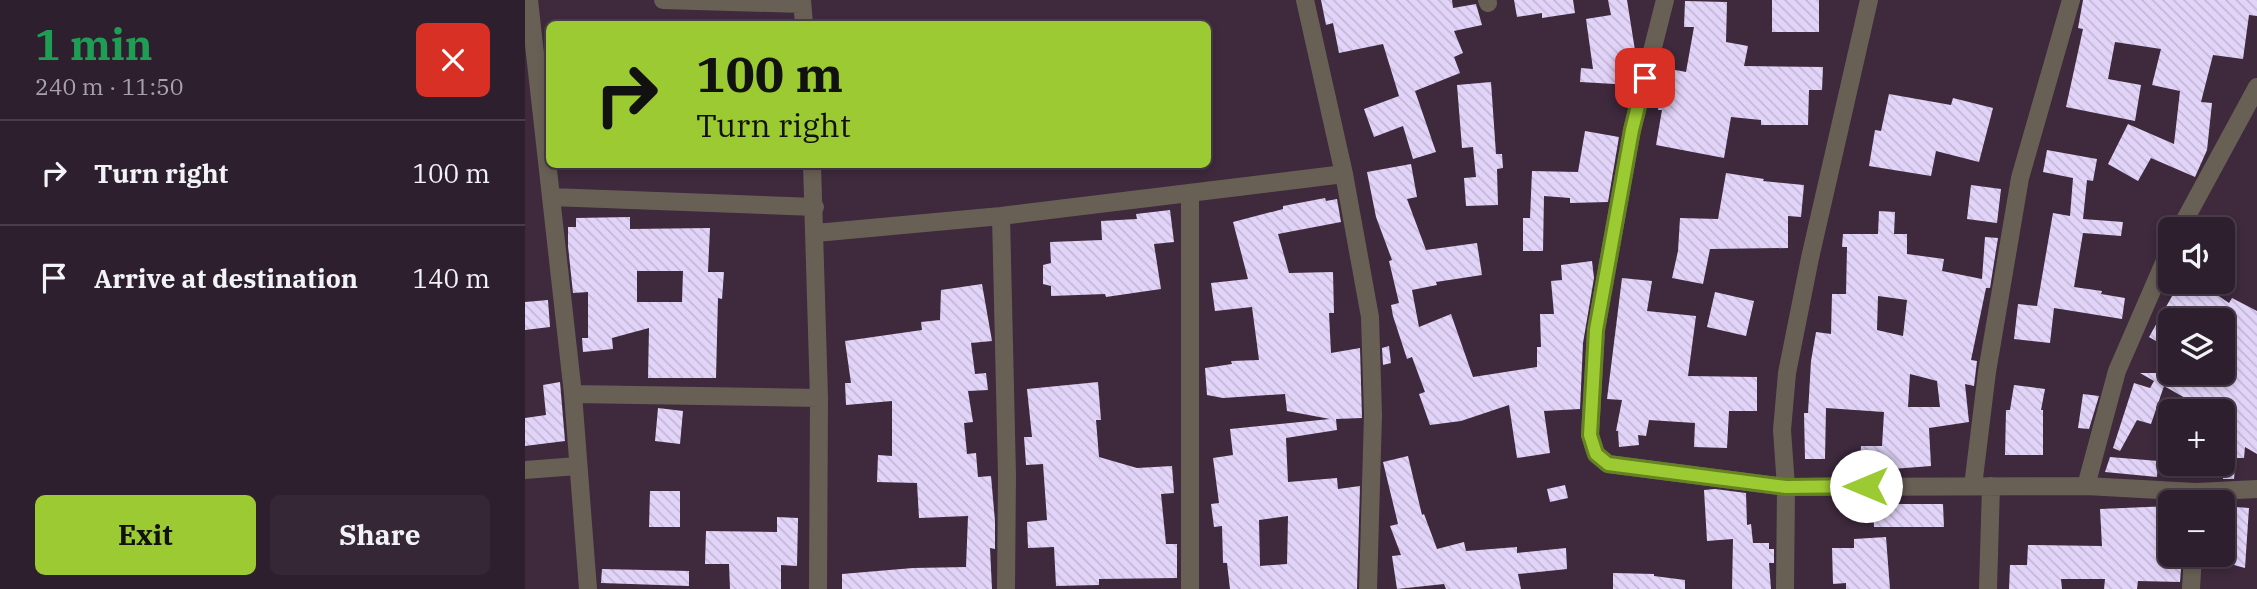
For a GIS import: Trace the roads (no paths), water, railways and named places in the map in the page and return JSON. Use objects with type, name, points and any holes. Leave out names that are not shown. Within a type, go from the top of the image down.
[{"type":"street","points":[[529,0],[546,152]]},
{"type":"street","points":[[663,0],[802,2],[804,21]]},
{"type":"street","points":[[1305,0],[1345,174],[1370,317],[1373,415],[1368,589]]},
{"type":"street","points":[[1665,0],[1632,130],[1596,330],[1590,435],[1596,454],[1608,464],[1786,487],[2086,485],[2158,493]]},
{"type":"street","points":[[1785,589],[1786,487],[1782,430],[1787,373],[1810,258],[1870,0]]},
{"type":"street","points":[[1988,589],[1982,486],[1987,372],[2020,178],[2071,0]]},
{"type":"street","points":[[2187,217],[2257,87]]},
{"type":"street","points":[[548,168],[573,394],[588,589]]},
{"type":"street","points":[[812,168],[819,398],[818,589]]},
{"type":"street","points":[[816,233],[1000,216],[1345,174]]},
{"type":"street","points":[[1190,193],[1190,589]]},
{"type":"street","points":[[551,197],[815,207]]},
{"type":"street","points":[[1000,216],[1007,475],[1006,589]]},
{"type":"street","points":[[2086,485],[2117,371],[2158,277]]},
{"type":"street","points":[[573,394],[819,398]]},
{"type":"street","points":[[525,470],[577,466]]},
{"type":"street","points":[[2235,492],[2257,489]]},
{"type":"street","points":[[2191,589],[2192,567]]}]
